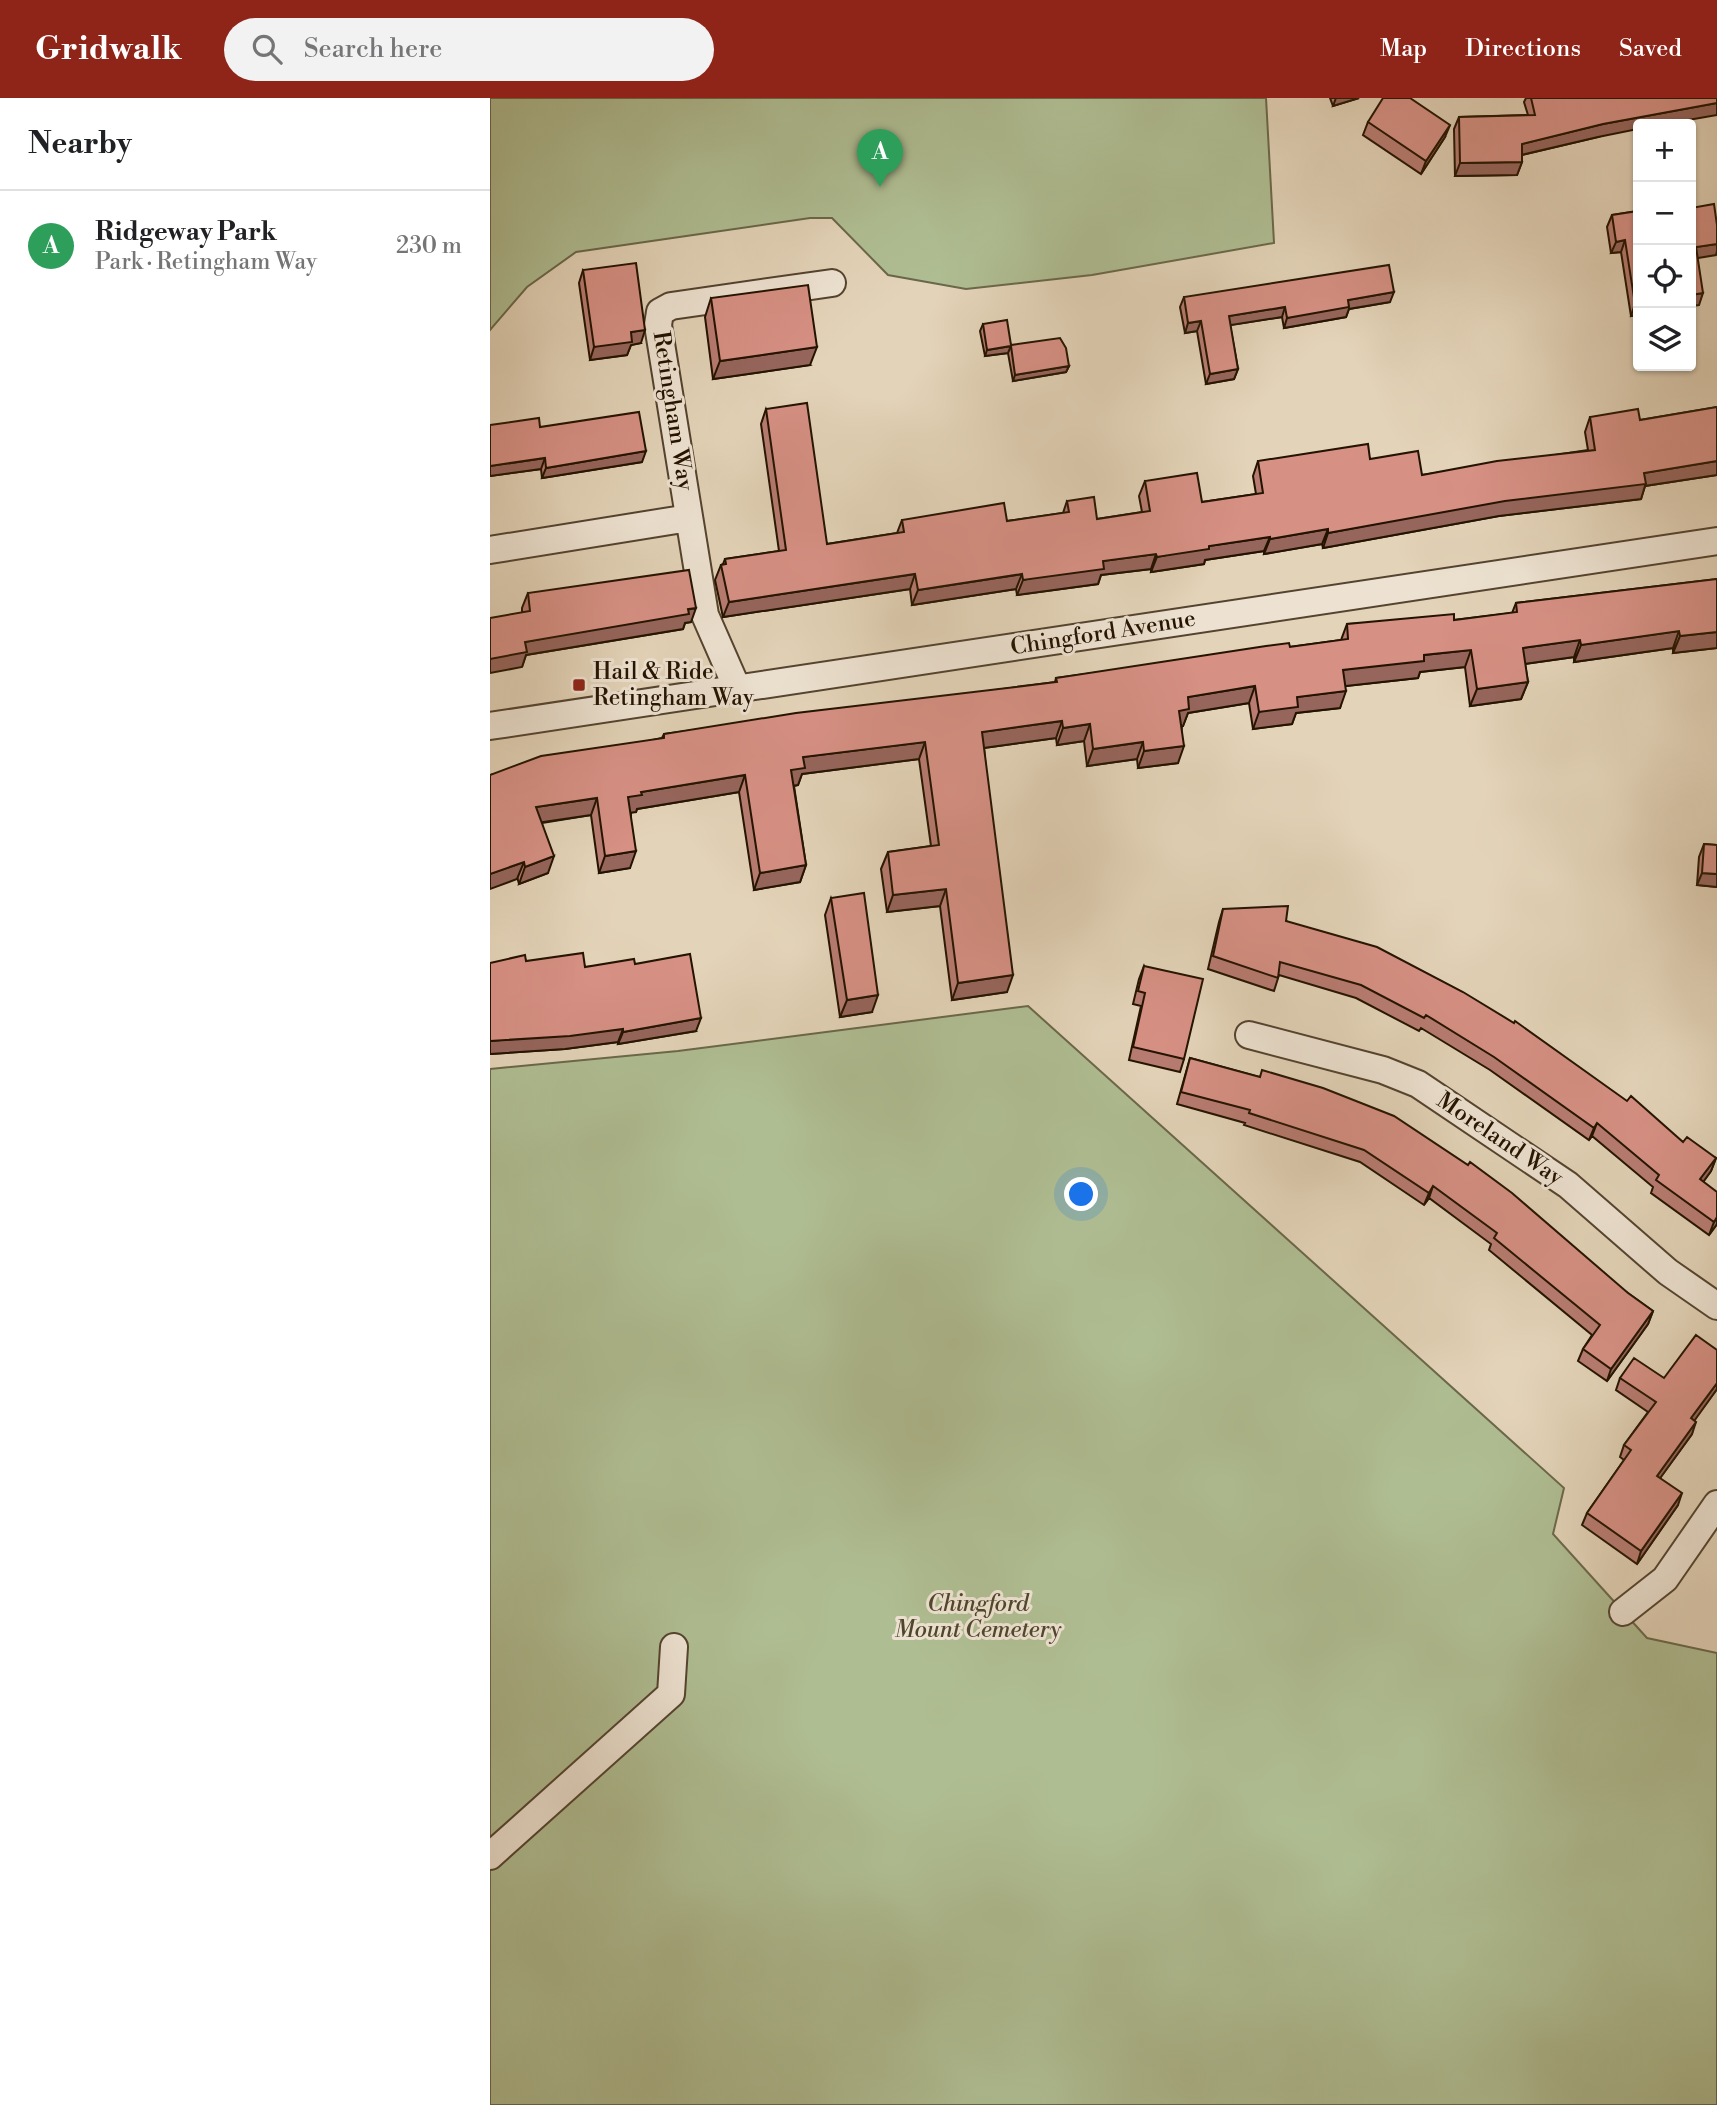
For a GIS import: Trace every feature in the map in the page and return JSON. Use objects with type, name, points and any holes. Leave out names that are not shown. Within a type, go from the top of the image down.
[{"type":"street","name":"Retingham Way","points":[[737,688],[705,615],[658,325],[660,312],[671,306],[832,284]]},
{"type":"street","name":"Retingham Way","points":[[490,550],[689,518]]},
{"type":"street","name":"Chingford Avenue","points":[[490,726],[1717,541]]},
{"type":"street","name":"Moreland Way","points":[[1249,1035],[1383,1070],[1418,1084],[1568,1185],[1668,1272],[1717,1306]]},
{"type":"street","points":[[1623,1612],[1665,1578],[1717,1504]]},
{"type":"street","points":[[490,1856],[671,1693],[674,1647]]},
{"type":"green space","points":[[490,98],[1266,98],[1274,243],[1092,275],[966,289],[888,275],[832,218],[810,218],[576,252],[527,287],[490,330]]},
{"type":"green space","name":"Chingford Mount Cemetery","points":[[1028,1006],[1564,1488],[1553,1534],[1647,1638],[1717,1653],[1717,2105],[490,2105],[490,1069],[678,1051]]},
{"type":"building","points":[[1383,98],[1410,98],[1450,125],[1426,161],[1368,122]]},
{"type":"building","points":[[1531,98],[1717,98],[1717,103],[1603,124],[1522,144],[1522,162],[1460,163],[1459,117],[1535,115]]},
{"type":"building","points":[[1714,204],[1717,244],[1696,247],[1696,207]]},
{"type":"building","points":[[1633,212],[1633,291],[1625,240],[1616,242],[1612,215]]},
{"type":"building","points":[[1696,247],[1703,293],[1696,294]]},
{"type":"building","points":[[636,263],[645,330],[631,332],[632,342],[594,347],[583,270]]},
{"type":"building","points":[[1389,265],[1394,292],[1348,300],[1349,307],[1287,318],[1285,307],[1229,316],[1238,369],[1210,374],[1201,321],[1188,323],[1184,297]]},
{"type":"building","points":[[808,285],[817,347],[720,361],[711,298]]},
{"type":"building","points":[[1007,320],[1011,345],[1060,338],[1066,348],[1069,366],[1015,375],[1011,346],[987,350],[983,324]]},
{"type":"building","points":[[807,403],[827,544],[904,532],[902,520],[1004,503],[1007,521],[1069,512],[1067,501],[1094,497],[1097,519],[1150,511],[1145,481],[1197,473],[1202,502],[1263,493],[1258,461],[1368,444],[1370,459],[1418,451],[1422,475],[1497,461],[1595,450],[1590,417],[1638,409],[1640,420],[1717,407],[1717,461],[1644,473],[1646,484],[1505,501],[1328,533],[1328,529],[1209,546],[1209,549],[1157,557],[1156,554],[1103,561],[1104,569],[1023,580],[1022,574],[918,590],[915,574],[729,602],[721,565],[726,564],[725,559],[786,550],[766,409]]},
{"type":"building","points":[[639,412],[646,451],[546,468],[545,458],[490,466],[490,425],[539,418],[540,427]]},
{"type":"building","points":[[689,570],[696,608],[688,609],[689,614],[525,642],[527,652],[490,659],[490,618],[530,611],[528,593]]},
{"type":"building","points":[[1717,579],[1717,632],[1680,636],[1679,631],[1581,645],[1580,640],[1523,648],[1528,682],[1477,689],[1471,650],[1424,655],[1424,661],[1343,670],[1346,691],[1297,697],[1298,707],[1259,712],[1255,686],[1188,697],[1189,709],[1179,711],[1184,746],[1144,751],[1143,742],[1093,749],[1090,724],[1063,728],[1062,721],[982,732],[1013,975],[958,983],[946,889],[893,895],[888,852],[939,845],[925,742],[803,757],[805,768],[791,770],[806,865],[760,873],[745,775],[641,792],[642,795],[628,797],[636,851],[605,856],[597,798],[536,807],[554,856],[525,867],[524,862],[490,874],[490,775],[541,756],[664,738],[664,734],[796,713],[1057,682],[1056,678],[1266,646],[1289,643],[1290,647],[1348,639],[1347,624],[1454,614],[1454,620],[1517,612],[1516,603]]},
{"type":"building","points":[[1704,844],[1717,845],[1717,874],[1702,873]]},
{"type":"building","points":[[864,893],[878,995],[847,1000],[831,898]]},
{"type":"building","points":[[1288,906],[1286,921],[1377,947],[1463,992],[1514,1023],[1515,1021],[1627,1101],[1631,1096],[1683,1142],[1687,1137],[1716,1158],[1700,1179],[1717,1192],[1717,1217],[1714,1222],[1656,1180],[1659,1175],[1597,1123],[1594,1128],[1494,1057],[1426,1015],[1424,1018],[1361,985],[1280,962],[1278,978],[1213,956],[1223,909]]},
{"type":"building","points":[[583,953],[585,967],[634,959],[635,964],[690,954],[701,1018],[623,1032],[623,1029],[570,1036],[490,1041],[490,963],[525,955],[526,961]]},
{"type":"building","points":[[1144,966],[1203,979],[1184,1059],[1133,1047],[1145,993],[1138,991]]},
{"type":"building","points":[[1190,1058],[1260,1077],[1262,1070],[1323,1088],[1394,1116],[1468,1165],[1470,1162],[1512,1193],[1628,1293],[1653,1311],[1611,1369],[1583,1349],[1600,1325],[1494,1238],[1497,1233],[1433,1186],[1429,1193],[1364,1150],[1249,1113],[1250,1110],[1181,1092]]},
{"type":"building","points":[[1696,1335],[1717,1350],[1717,1383],[1691,1418],[1696,1422],[1657,1476],[1682,1493],[1641,1551],[1587,1513],[1631,1450],[1624,1445],[1656,1402],[1620,1378],[1634,1358],[1664,1378]]},
{"type":"place","name":"Ridgeway Park","points":[[880,187]]},
{"type":"place","name":"Hail & Ride Retingham Way","points":[[579,685]]}]
